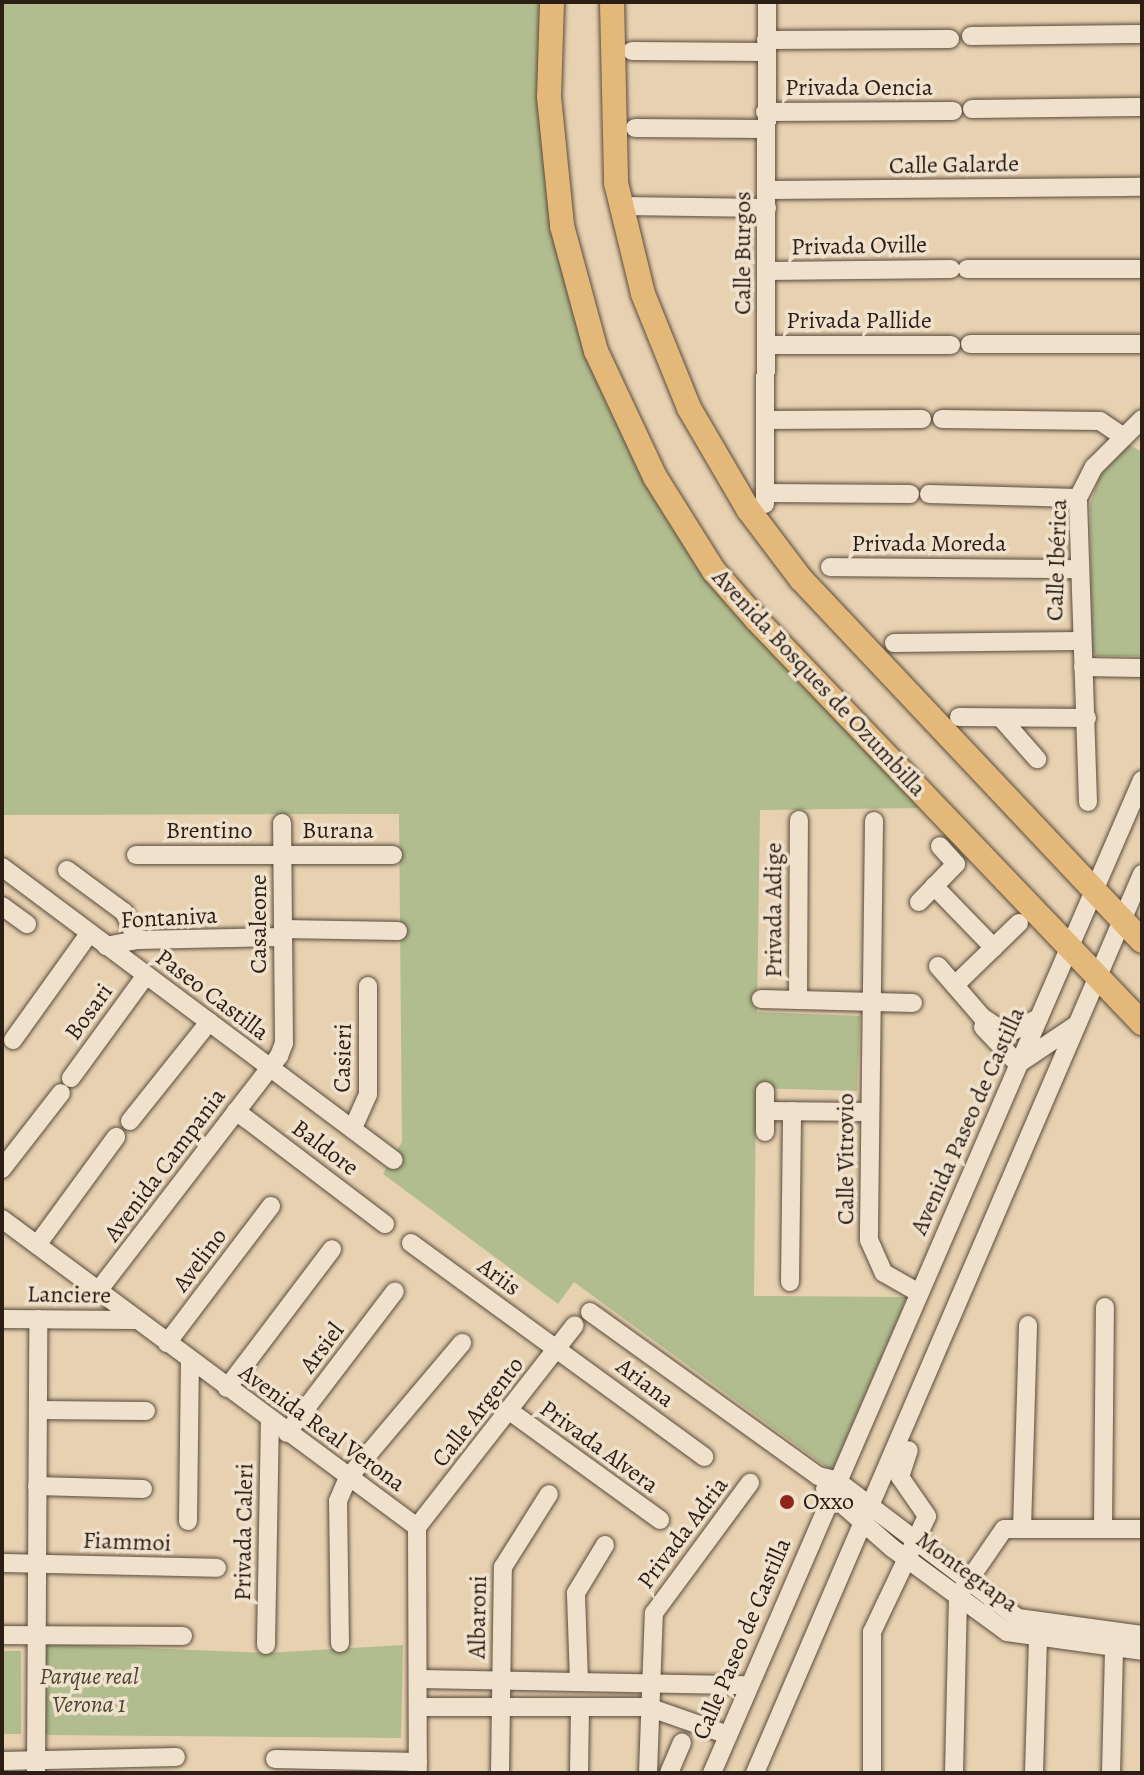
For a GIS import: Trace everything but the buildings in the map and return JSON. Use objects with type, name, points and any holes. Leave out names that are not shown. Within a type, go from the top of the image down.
[{"type":"main road","name":"Avenida Bosques de Ozumbilla","points":[[552,2],[549,97],[562,226],[596,351],[655,477],[714,571],[756,619],[1142,1023]]},
{"type":"main road","points":[[612,2],[611,109],[622,206],[643,294],[689,408],[748,509],[801,579],[1142,941]]},
{"type":"street","name":"Calle Burgos","points":[[767,2],[765,498],[919,494],[1078,498]]},
{"type":"street","points":[[971,36],[1142,34]]},
{"type":"street","points":[[632,51],[950,39]]},
{"type":"street","points":[[972,109],[1142,107]]},
{"type":"street","name":"Privada Oencia","points":[[635,128],[953,111]]},
{"type":"street","name":"Calle Galarde","points":[[622,206],[1142,187]]},
{"type":"street","name":"Privada Oville","points":[[767,271],[1142,269]]},
{"type":"street","name":"Privada Pallide","points":[[768,345],[1142,344]]},
{"type":"street","points":[[767,420],[922,419]]},
{"type":"street","points":[[942,419],[1100,421],[1121,435]]},
{"type":"street","name":"Calle Ibérica","points":[[1088,802],[1087,718],[1079,641],[1078,498],[1094,467],[1121,435],[1142,419]]},
{"type":"street","name":"Privada Moreda","points":[[830,567],[1077,569]]},
{"type":"street","points":[[894,643],[1079,641]]},
{"type":"street","points":[[1083,667],[1142,668]]},
{"type":"street","points":[[959,717],[1087,718]]},
{"type":"street","points":[[1001,718],[1037,759]]},
{"type":"street","name":"Avenida Paseo de Castilla","points":[[828,1484],[919,1293],[1142,780]]},
{"type":"street","name":"Privada Adige","points":[[798,1000],[799,820]]},
{"type":"street","name":"Calle Vitrovio","points":[[874,821],[869,1240],[874,1258],[884,1273],[919,1293]]},
{"type":"street","name":"Casaleone","points":[[270,1068],[284,1043],[282,823]]},
{"type":"street","points":[[919,902],[956,864],[940,846]]},
{"type":"street","name":"Brentino","points":[[136,855],[283,855]]},
{"type":"street","name":"Burana","points":[[283,855],[393,855]]},
{"type":"street","name":"Paseo Castilla","points":[[2,867],[394,1160]]},
{"type":"street","points":[[67,870],[124,912],[137,940]]},
{"type":"street","points":[[755,1773],[872,1531],[873,1507],[1142,874]]},
{"type":"street","points":[[934,886],[994,948]]},
{"type":"street","points":[[2,906],[27,924]]},
{"type":"street","points":[[955,985],[1019,923]]},
{"type":"street","name":"Fontaniva","points":[[106,946],[137,940],[398,931]]},
{"type":"street","points":[[13,1040],[89,934]]},
{"type":"street","points":[[938,966],[982,1017],[983,1027],[1004,1040],[1018,1064],[1076,1025]]},
{"type":"street","name":"Bosari","points":[[2,1169],[146,975]]},
{"type":"street","name":"Casieri","points":[[353,1128],[368,1095],[368,986]]},
{"type":"street","points":[[761,999],[913,1003]]},
{"type":"street","points":[[1004,1040],[1039,1018]]},
{"type":"street","points":[[130,1121],[209,1022]]},
{"type":"street","name":"Avenida Campania","points":[[98,1291],[270,1068]]},
{"type":"street","points":[[765,1091],[765,1132]]},
{"type":"street","name":"Baldore","points":[[236,1111],[385,1224]]},
{"type":"street","points":[[765,1111],[870,1112]]},
{"type":"street","points":[[790,1282],[792,1111]]},
{"type":"street","points":[[37,1245],[116,1137]]},
{"type":"street","name":"Avelino","points":[[167,1343],[271,1206]]},
{"type":"street","name":"Avenida Real Verona","points":[[2,1219],[134,1320],[417,1527]]},
{"type":"street","name":"Ariis","points":[[411,1243],[558,1349]]},
{"type":"street","points":[[227,1388],[332,1249]]},
{"type":"street","name":"Arsiel","points":[[287,1433],[395,1291]]},
{"type":"street","points":[[1103,1528],[1105,1307]]},
{"type":"street","points":[[590,1312],[828,1484]]},
{"type":"street","points":[[872,1773],[872,1632],[904,1557],[927,1516],[900,1477],[962,1330],[955,1313]]},
{"type":"street","name":"Lanciere","points":[[2,1319],[134,1320]]},
{"type":"street","points":[[36,1766],[38,1319]]},
{"type":"street","name":"Calle Argento","points":[[417,1527],[511,1412],[575,1325]]},
{"type":"street","points":[[1022,1529],[1028,1325]]},
{"type":"street","points":[[340,1643],[338,1501],[348,1478],[462,1343]]},
{"type":"street","name":"Ariana","points":[[558,1349],[704,1457]]},
{"type":"street","points":[[188,1521],[190,1360]]},
{"type":"street","points":[[38,1410],[146,1411]]},
{"type":"street","name":"Privada Alvera","points":[[511,1412],[660,1520]]},
{"type":"street","name":"Privada Caleri","points":[[266,1645],[270,1420]]},
{"type":"street","name":"Privada Adria","points":[[648,1773],[649,1684],[659,1601],[750,1483]]},
{"type":"street","name":"Montegrapa","points":[[828,1484],[873,1507],[1018,1618],[1142,1635]]},
{"type":"street","name":"Montegrapa","points":[[828,1484],[872,1531],[1007,1632],[1038,1639],[1142,1651]]},
{"type":"street","name":"Calle Paseo de Castilla","points":[[712,1773],[828,1484]]},
{"type":"street","points":[[37,1486],[143,1489]]},
{"type":"street","name":"Albaroni","points":[[500,1773],[505,1557],[549,1494]]},
{"type":"street","points":[[872,1531],[890,1520]]},
{"type":"street","points":[[275,1759],[418,1767],[421,1707],[417,1527]]},
{"type":"street","points":[[954,1773],[958,1596],[1004,1529],[1142,1529]]},
{"type":"street","points":[[579,1681],[576,1593],[605,1545]]},
{"type":"street","name":"Fiammoi","points":[[2,1563],[217,1568]]},
{"type":"street","points":[[2,1635],[183,1636]]},
{"type":"street","points":[[1034,1773],[1038,1639]]},
{"type":"street","points":[[1111,1773],[1114,1648]]},
{"type":"street","points":[[420,1679],[747,1685]]},
{"type":"street","points":[[421,1707],[648,1707],[728,1735]]},
{"type":"street","points":[[579,1773],[580,1707]]},
{"type":"street","points":[[669,1773],[682,1743]]},
{"type":"street","points":[[2,1761],[36,1766],[176,1757]]},
{"type":"green space","points":[[2,2],[542,2],[587,343],[752,627],[920,808],[760,810],[757,1012],[860,1016],[857,1091],[756,1088],[754,1296],[907,1297],[832,1471],[574,1282],[558,1304],[383,1174],[402,1142],[399,814],[2,815]]},
{"type":"green space","points":[[1128,444],[1142,452],[1142,656],[1097,656],[1092,651],[1090,504],[1100,475]]},
{"type":"green space","name":"Parque real Verona 1","points":[[41,1644],[266,1653],[403,1645],[401,1738],[44,1735]]},
{"type":"green space","points":[[2,1651],[21,1651],[21,1734],[2,1734]]},
{"type":"place","name":"Oxxo","points":[[787,1502]]}]
